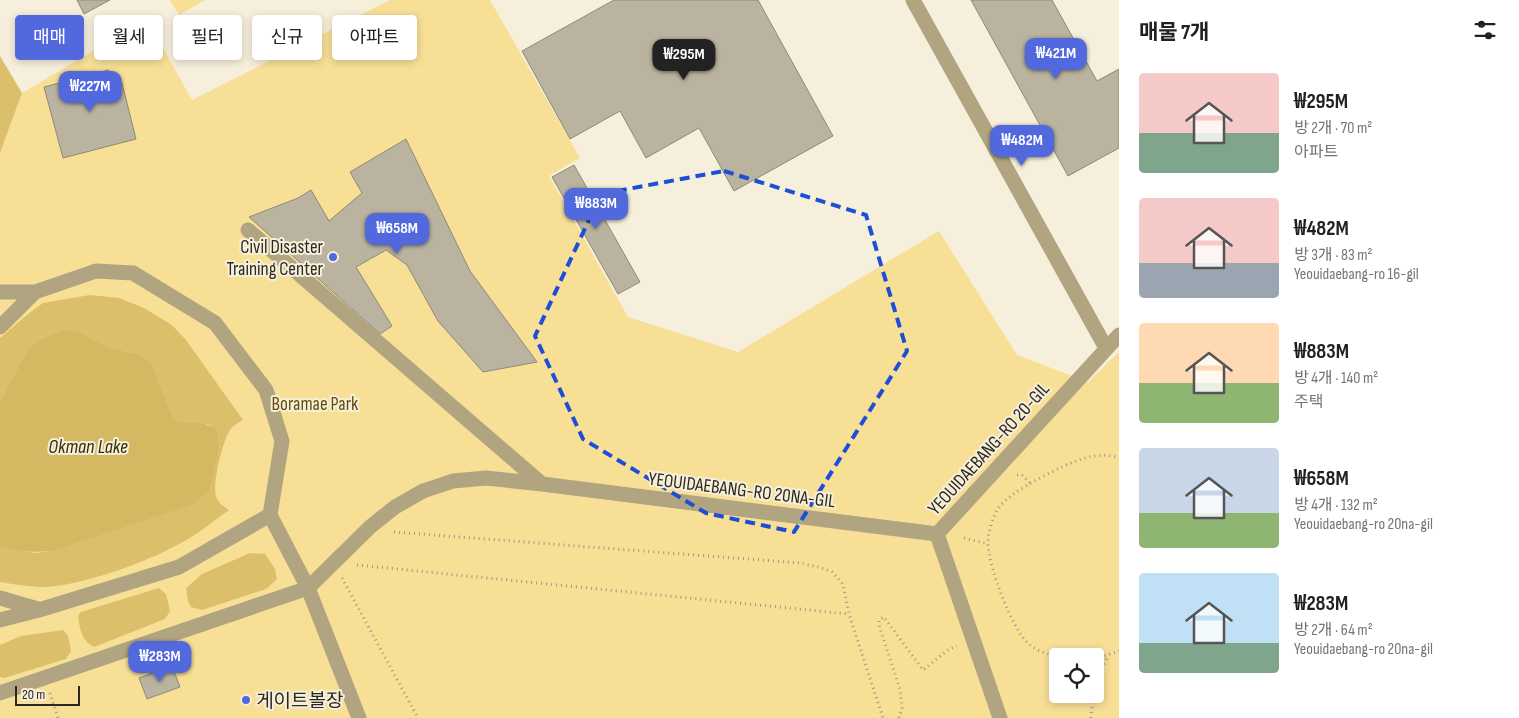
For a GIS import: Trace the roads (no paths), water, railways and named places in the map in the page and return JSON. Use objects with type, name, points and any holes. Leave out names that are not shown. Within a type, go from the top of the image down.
[{"type":"street","points":[[913,0],[1106,348]]},
{"type":"street","points":[[248,230],[542,484]]},
{"type":"street","points":[[0,292],[35,292],[96,271],[133,273],[215,323],[266,390],[282,442],[270,515],[308,588],[359,718]]},
{"type":"street","points":[[0,327],[35,292]]},
{"type":"street","name":"YEOUIDAEBANG-RO 20-GIL","points":[[1000,718],[937,534],[1119,335]]},
{"type":"street","name":"YEOUIDAEBANG-RO 20NA-GIL","points":[[0,693],[308,588],[395,506],[423,491],[453,481],[486,478],[542,484],[937,534]]},
{"type":"street","points":[[0,620],[39,610],[179,566],[270,515]]},
{"type":"street","points":[[0,598],[39,610]]},
{"type":"water","name":"Okman Lake","points":[[60,331],[78,331],[106,346],[139,355],[148,361],[154,369],[173,418],[181,423],[203,423],[215,428],[218,433],[219,445],[209,491],[191,505],[52,551],[38,552],[0,547],[0,401],[29,347],[43,338]]},
{"type":"place","name":"Civil Disaster Training Center","points":[[333,257]]},
{"type":"place","name":"게이트볼장","points":[[246,700]]},
{"type":"park label","name":"Boramae Park","points":[[315,403]]}]
